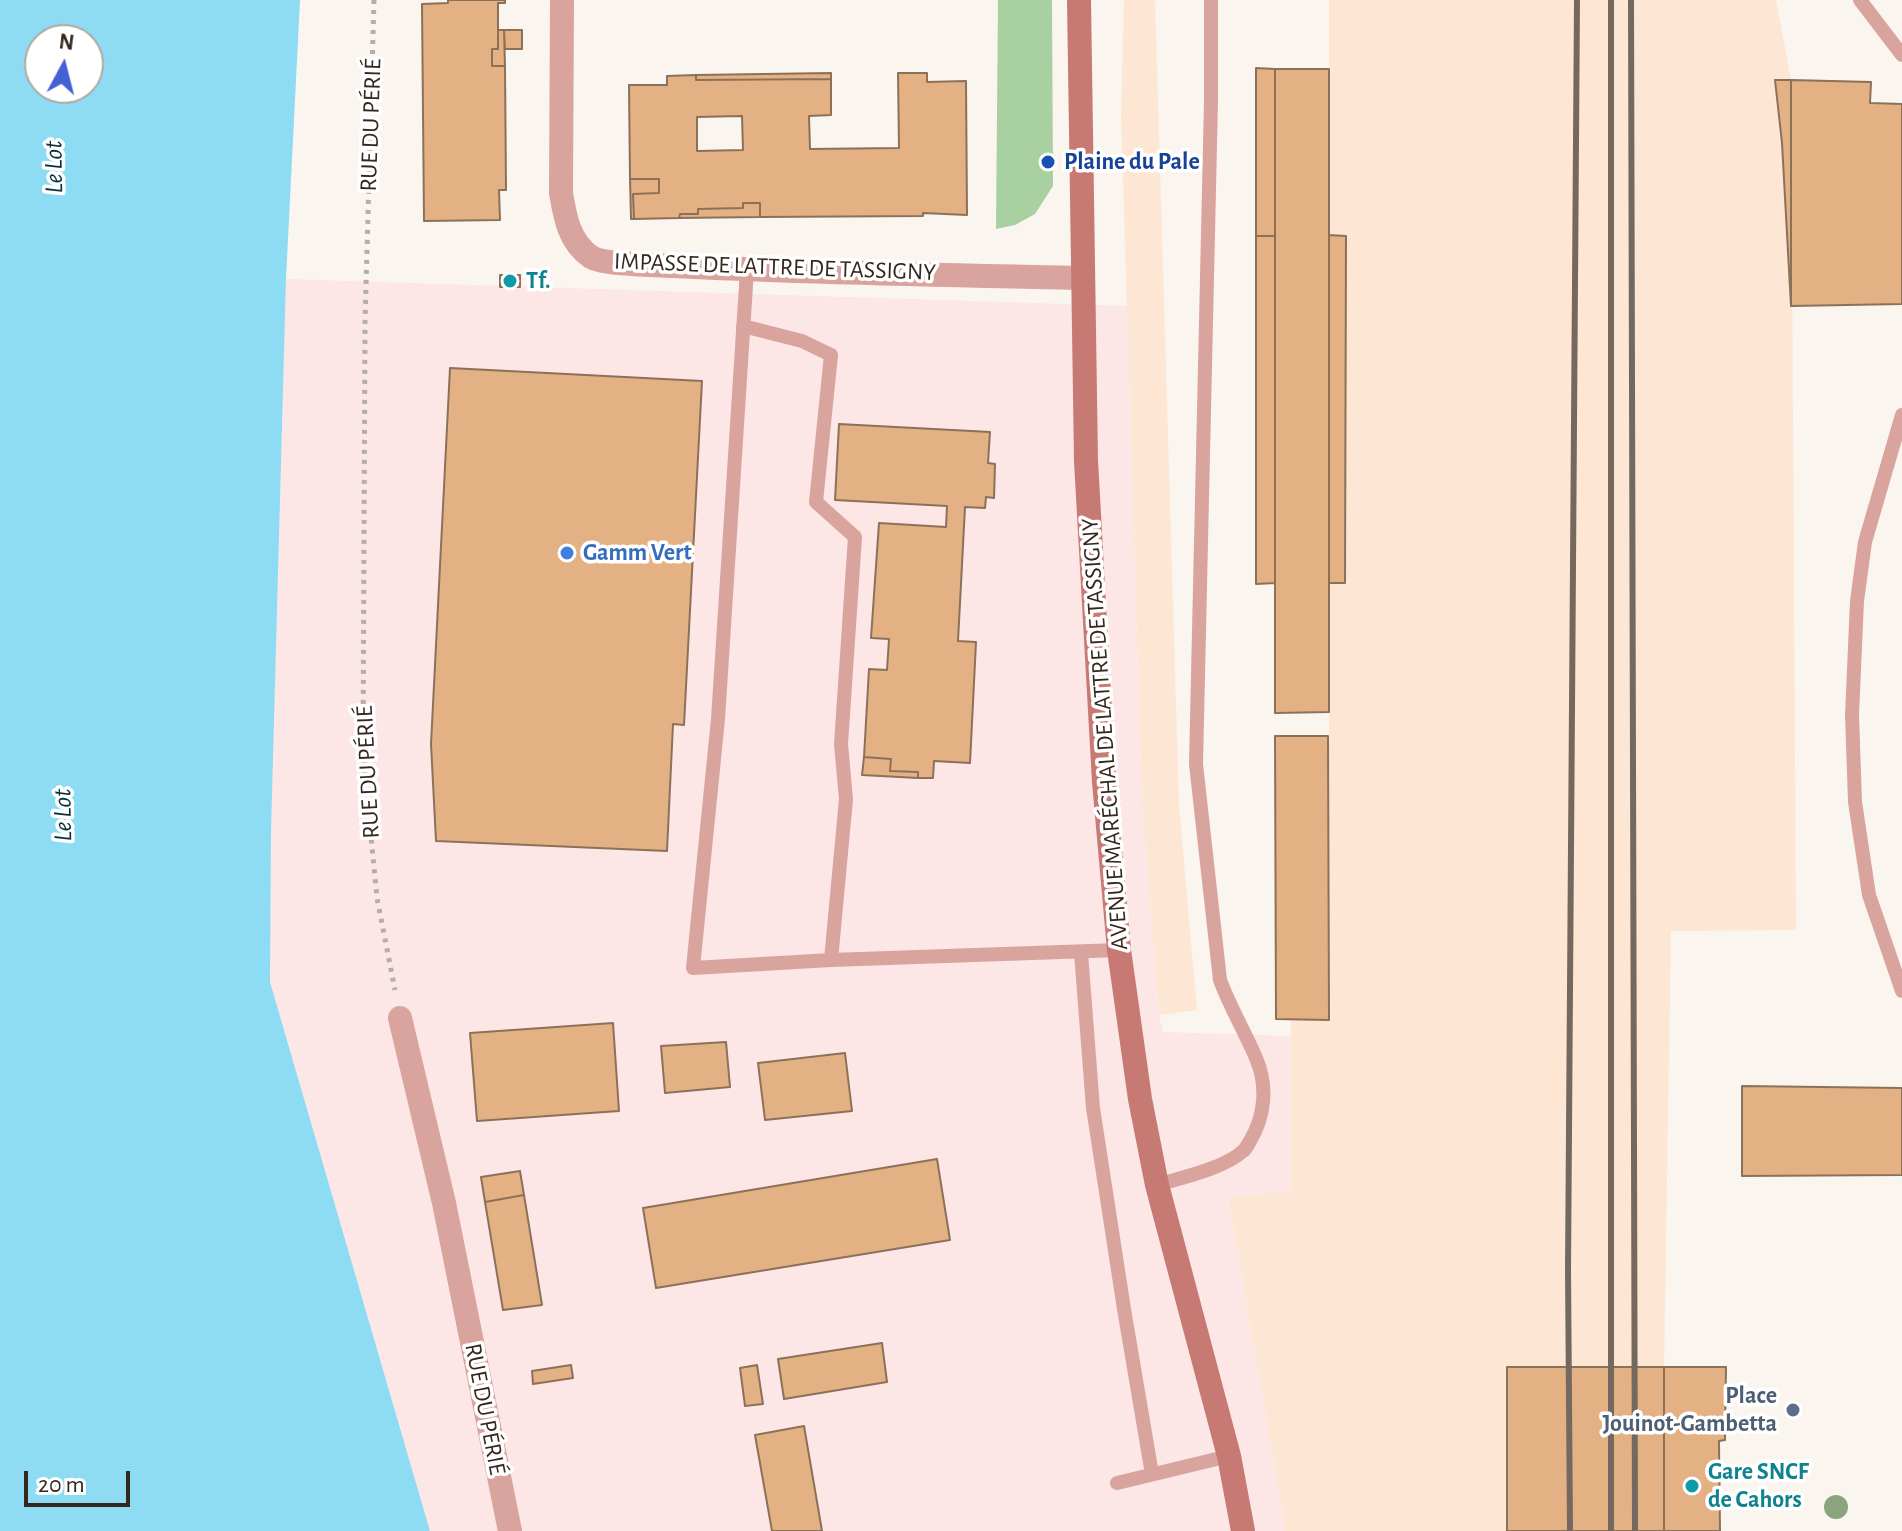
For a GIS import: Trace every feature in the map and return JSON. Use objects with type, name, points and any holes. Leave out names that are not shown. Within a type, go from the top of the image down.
[{"type":"street","name":"IMPASSE DE LATTRE DE TASSIGNY","points":[[562,0],[561,193],[566,223],[578,245],[594,259],[747,270],[1082,278]]},
{"type":"street","name":"AVENUE MARÉCHAL DE LATTRE DE TASSIGNY","points":[[1079,0],[1086,461],[1105,796],[1119,950],[1140,1099],[1157,1185],[1229,1456],[1243,1531]]},
{"type":"street","name":"RUE DU PÉRIÉ","points":[[400,1018],[444,1203],[510,1531]]},
{"type":"lane","points":[[1157,1185],[1218,1166],[1244,1151],[1257,1129],[1264,1108],[1258,1062],[1220,980],[1196,764],[1211,0]]},
{"type":"lane","points":[[1860,0],[1902,55]]},
{"type":"lane","points":[[747,270],[718,719],[693,968],[1119,950]]},
{"type":"lane","points":[[743,326],[802,341],[831,355],[816,502],[855,537],[841,744],[846,799],[831,960]]},
{"type":"lane","points":[[1902,415],[1865,542],[1857,601],[1852,715],[1855,802],[1869,895],[1902,991]]},
{"type":"lane","points":[[1081,953],[1093,1108],[1152,1474]]},
{"type":"lane","points":[[1117,1483],[1229,1456]]},
{"type":"path","name":"RUE DU PÉRIÉ","points":[[374,0],[365,321],[363,754],[377,898],[400,1018]]},
{"type":"shaded area","points":[[1124,0],[1155,0],[1179,805],[1197,1010],[1159,1015],[1142,807],[1121,115]]},
{"type":"shaded area","points":[[1329,0],[1776,0],[1791,80],[1796,930],[1671,931],[1664,1366],[1726,1367],[1725,1440],[1719,1441],[1720,1531],[1285,1531],[1228,1196],[1290,1191],[1291,1019],[1329,1019]]},
{"type":"shaded area","points":[[286,279],[1127,306],[1142,807],[1159,1015],[1163,1032],[1291,1036],[1290,1192],[1228,1197],[1285,1531],[430,1531],[270,982],[271,832]]},
{"type":"green space","points":[[998,0],[1052,0],[1053,186],[1035,214],[1015,225],[996,229]]},
{"type":"water","name":"Le Lot","points":[[0,0],[300,0],[286,279],[271,832],[270,982],[430,1531],[0,1531]]},
{"type":"building","points":[[448,0],[505,0],[505,3],[498,3],[498,49],[492,49],[492,66],[505,66],[506,190],[499,190],[500,220],[424,221],[422,4],[448,3]]},
{"type":"building","points":[[498,30],[504,30],[505,66],[492,66],[492,49],[498,49]]},
{"type":"building","points":[[504,30],[522,30],[522,49],[505,49]]},
{"type":"building","points":[[1256,68],[1275,69],[1275,236],[1256,236]]},
{"type":"building","points":[[1275,69],[1329,69],[1329,712],[1275,713]]},
{"type":"building","points":[[831,73],[831,79],[696,80],[696,75]]},
{"type":"building","points":[[898,73],[927,73],[927,82],[966,81],[967,215],[923,213],[923,216],[760,217],[760,203],[743,203],[743,208],[698,209],[698,214],[680,214],[679,218],[634,219],[633,194],[659,193],[659,179],[630,179],[629,85],[667,85],[667,76],[696,75],[696,80],[831,79],[831,115],[809,116],[810,149],[899,148]],"holes":[[[742,116],[743,150],[697,151],[697,117]]]},
{"type":"building","points":[[1775,80],[1791,80],[1791,306],[1782,143]]},
{"type":"building","points":[[1791,80],[1871,82],[1870,103],[1902,104],[1902,304],[1791,306]]},
{"type":"building","points":[[630,179],[659,179],[659,193],[633,194],[634,219],[631,219]]},
{"type":"building","points":[[743,203],[760,203],[760,217],[679,218],[680,214],[698,214],[698,209],[743,208]]},
{"type":"building","points":[[1329,235],[1346,236],[1345,583],[1329,583]]},
{"type":"building","points":[[1256,236],[1275,236],[1275,583],[1256,584]]},
{"type":"building","name":"Tf.","points":[[500,275],[520,275],[520,287],[500,287]]},
{"type":"building","name":"Gamm Vert","points":[[450,368],[702,381],[684,725],[673,724],[667,851],[436,841],[431,744]]},
{"type":"building","points":[[839,424],[990,432],[988,463],[995,464],[994,498],[986,497],[985,508],[965,507],[958,641],[976,642],[970,763],[934,761],[933,778],[918,778],[918,772],[890,771],[891,759],[864,757],[869,669],[887,670],[889,639],[871,638],[879,523],[946,527],[947,506],[835,500]]},
{"type":"building","points":[[1275,736],[1328,736],[1329,1020],[1276,1019]]},
{"type":"building","points":[[864,757],[891,759],[890,771],[918,772],[918,778],[862,775]]},
{"type":"building","points":[[613,1023],[619,1111],[477,1121],[470,1033]]},
{"type":"building","points":[[726,1042],[730,1087],[665,1093],[661,1046]]},
{"type":"building","points":[[845,1053],[852,1111],[765,1120],[758,1063]]},
{"type":"building","points":[[1742,1086],[1902,1088],[1902,1175],[1742,1176]]},
{"type":"building","points":[[937,1159],[950,1240],[656,1288],[643,1208]]},
{"type":"building","points":[[520,1171],[524,1195],[485,1202],[481,1177]]},
{"type":"building","points":[[524,1195],[542,1305],[503,1310],[485,1202]]},
{"type":"building","points":[[882,1343],[887,1382],[784,1399],[778,1359]]},
{"type":"building","points":[[571,1365],[573,1378],[533,1384],[532,1371]]},
{"type":"building","points":[[757,1365],[763,1404],[745,1406],[740,1368]]},
{"type":"building","points":[[1507,1367],[1664,1367],[1664,1531],[1507,1531]]},
{"type":"building","name":"Gare SNCF de Cahors","points":[[1664,1367],[1726,1367],[1725,1440],[1719,1441],[1720,1531],[1664,1531]]},
{"type":"building","points":[[804,1426],[822,1531],[772,1531],[755,1435]]},
{"type":"railway","points":[[1570,1531],[1568,1269],[1577,0]]},
{"type":"railway","points":[[1611,0],[1611,1531]]},
{"type":"railway","points":[[1631,0],[1635,1531]]},
{"type":"place","name":"Plaine du Pale","points":[[1048,162]]},
{"type":"place","name":"Tf.","points":[[510,281]]},
{"type":"place","name":"Gamm Vert","points":[[567,553]]},
{"type":"place","name":"Place Jouinot-Gambetta","points":[[1793,1410]]},
{"type":"place","name":"Gare SNCF de Cahors","points":[[1692,1486]]}]
